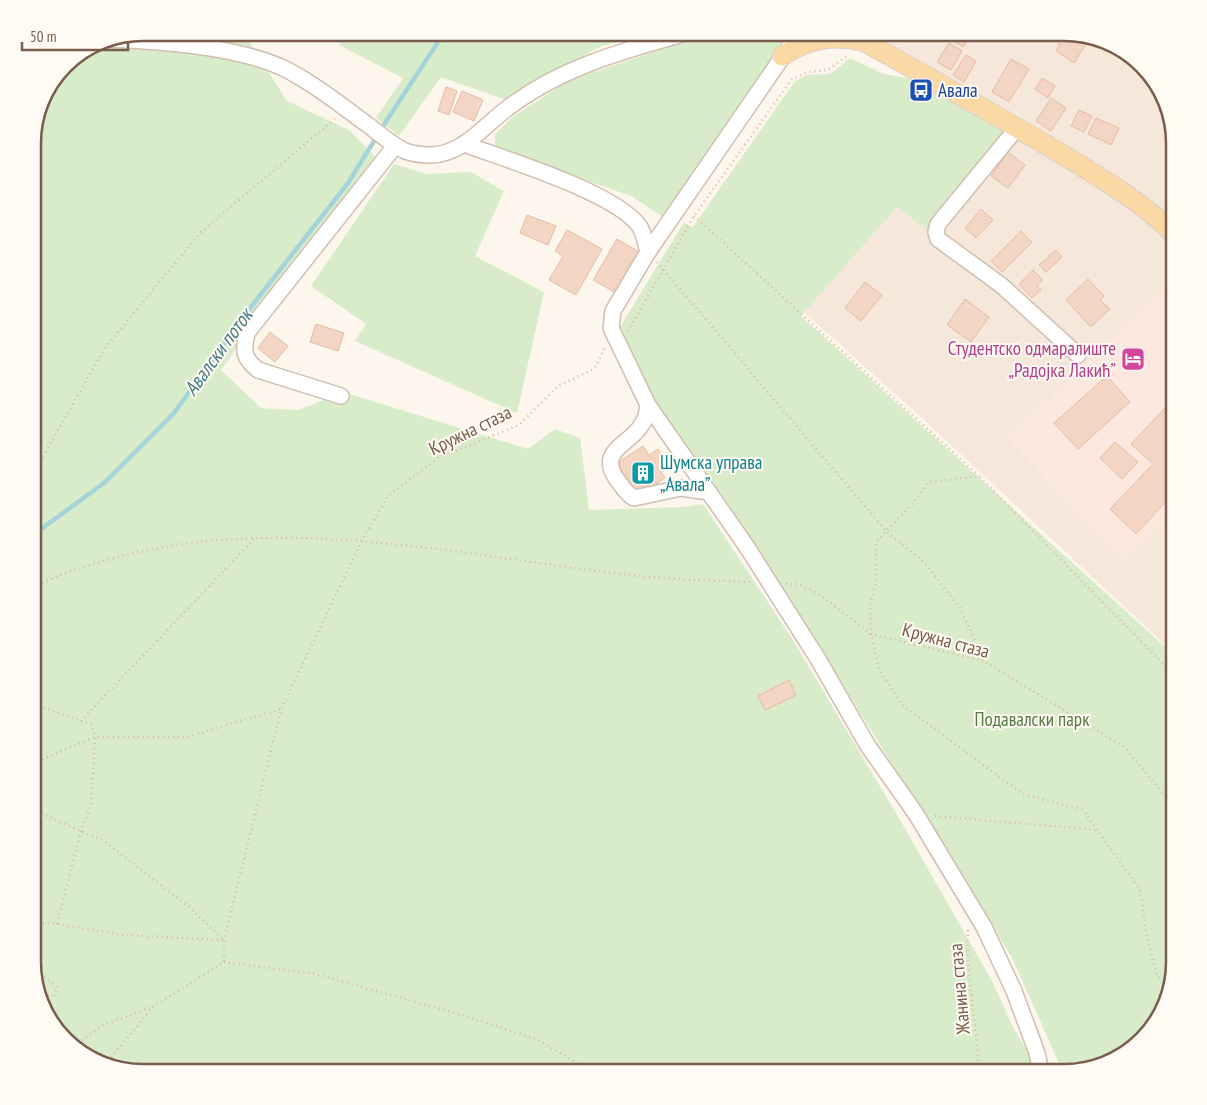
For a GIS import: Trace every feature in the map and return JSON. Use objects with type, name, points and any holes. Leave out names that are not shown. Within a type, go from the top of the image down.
[{"type":"main road","points":[[784,54],[796,47],[815,41]]},
{"type":"main road","points":[[854,41],[859,47],[1018,128],[1116,187],[1158,217],[1166,226]]},
{"type":"main road","points":[[855,41],[859,47]]},
{"type":"street","points":[[136,41],[194,46],[264,60],[286,69],[316,87],[395,146],[412,153],[430,155],[452,151],[464,144],[512,105],[542,84],[572,69],[610,54],[658,41]]},
{"type":"street","points":[[784,54],[785,41]]},
{"type":"street","points":[[793,41],[648,252],[613,311],[611,320],[613,333],[648,405],[770,583],[818,659],[868,746],[916,814],[986,929],[1014,991],[1039,1064]]},
{"type":"street","points":[[1018,128],[938,224],[936,232],[938,239],[1009,291],[1078,355]]},
{"type":"street","points":[[464,144],[591,192],[624,211],[640,228],[648,252]]},
{"type":"street","points":[[340,396],[258,370],[248,362],[244,353],[247,332],[395,146]]},
{"type":"street","points":[[648,405],[642,425],[614,453],[610,462],[611,471],[628,495],[634,498],[681,488],[709,492]]},
{"type":"path","points":[[613,333],[627,332],[694,216],[792,78],[808,72],[828,70],[859,47]]},
{"type":"path","points":[[41,460],[105,348],[201,232],[346,109]]},
{"type":"path","points":[[681,203],[979,476],[1166,667]]},
{"type":"path","points":[[663,270],[886,531],[925,563],[960,608],[984,661]]},
{"type":"path","name":"Кружна стаза","points":[[224,962],[224,940],[281,709],[362,540],[388,496],[438,458],[519,425],[558,386],[594,369],[613,333]]},
{"type":"path","points":[[979,476],[929,482],[876,542],[876,585],[870,603],[871,634],[879,669],[902,705],[1023,794],[1084,810],[1140,890],[1147,937],[1157,975],[1163,983]]},
{"type":"path","points":[[41,583],[56,575],[127,555],[182,544],[255,538],[362,540],[652,577],[800,584],[814,591],[871,634]]},
{"type":"path","points":[[80,721],[255,538]]},
{"type":"path","name":"Кружна стаза","points":[[871,634],[984,661],[1124,748],[1166,797]]},
{"type":"path","points":[[41,707],[92,725],[96,737],[91,805],[81,831],[57,924]]},
{"type":"path","points":[[41,760],[96,737],[187,737],[281,709]]},
{"type":"path","points":[[41,814],[104,841],[188,907],[224,940]]},
{"type":"path","points":[[916,814],[1098,830]]},
{"type":"path","points":[[41,923],[57,924],[122,935],[224,940]]},
{"type":"path","name":"Жанина стаза","points":[[968,929],[967,955],[977,1031],[979,1064]]},
{"type":"path","points":[[80,1042],[103,1025],[153,1007],[224,962],[316,974],[465,1016],[536,1039],[579,1064]]},
{"type":"path","points":[[42,974],[57,987],[53,996],[47,995]]},
{"type":"path","points":[[111,1058],[153,1007]]},
{"type":"shaded area","points":[[879,41],[1070,41],[1083,43],[1103,49],[1126,62],[1145,81],[1158,104],[1166,137],[1166,646],[921,417],[804,312],[897,207],[931,233],[1020,122]]},
{"type":"shaded area","name":"Студентско одмаралиште „Радојка Лакић”","points":[[1166,287],[1166,517],[1122,560],[1007,438]]},
{"type":"green space","points":[[137,41],[249,41],[287,101],[349,130],[375,156],[221,370],[261,408],[299,410],[343,392],[528,449],[555,429],[580,438],[589,510],[682,507],[703,504],[791,637],[903,825],[992,981],[1013,1027],[1035,1064],[144,1064],[124,1062],[104,1056],[81,1043],[71,1034],[58,1018],[49,1001],[41,968],[41,137],[49,104],[55,92],[62,81],[81,62],[104,49]]},
{"type":"green space","points":[[342,41],[624,41],[602,46],[543,76],[509,101],[441,77],[399,136],[376,118],[403,78],[339,45]]},
{"type":"green space","points":[[696,41],[780,41],[780,52],[663,217],[631,196],[495,149],[495,134],[514,116],[568,81],[662,49]]},
{"type":"green space","name":"Подавалски парк","points":[[850,58],[884,74],[915,79],[1013,131],[931,233],[897,207],[801,316],[1166,648],[1166,962],[1164,981],[1155,1007],[1145,1024],[1136,1034],[1126,1043],[1109,1053],[1083,1062],[1059,1064],[1012,958],[760,551],[655,401],[622,338],[620,327],[684,222],[692,228],[795,81],[807,75],[830,74]]},
{"type":"green space","points":[[394,164],[426,174],[471,172],[504,191],[475,256],[544,292],[517,413],[355,341],[366,324],[311,286]]},
{"type":"building","points":[[953,41],[966,41],[963,47]]},
{"type":"building","points":[[1056,41],[1086,44],[1074,63],[1056,51],[1060,44]]},
{"type":"building","points":[[949,43],[962,51],[951,70],[937,62]]},
{"type":"building","points":[[966,55],[976,61],[964,82],[953,75]]},
{"type":"building","points":[[1011,59],[1029,69],[1009,102],[992,92]]},
{"type":"building","points":[[1042,78],[1055,86],[1048,98],[1035,89]]},
{"type":"building","points":[[446,87],[457,91],[449,115],[438,111]]},
{"type":"building","points":[[462,91],[483,100],[474,121],[453,112]]},
{"type":"building","points":[[1051,98],[1066,108],[1051,131],[1036,121]]},
{"type":"building","points":[[1079,110],[1092,116],[1084,132],[1071,126]]},
{"type":"building","points":[[1096,118],[1119,128],[1111,145],[1088,134]]},
{"type":"building","points":[[1008,152],[1025,165],[1008,188],[991,176]]},
{"type":"building","points":[[981,209],[993,220],[976,238],[965,228]]},
{"type":"building","points":[[527,215],[556,226],[548,245],[520,233]]},
{"type":"building","points":[[567,230],[602,249],[576,295],[549,280],[563,256],[555,251]]},
{"type":"building","points":[[1021,231],[1032,242],[1002,272],[991,261]]},
{"type":"building","points":[[617,239],[641,253],[616,293],[593,280]]},
{"type":"building","points":[[1056,250],[1062,257],[1046,272],[1039,265]]},
{"type":"building","points":[[1033,270],[1043,280],[1037,286],[1041,290],[1032,298],[1019,284]]},
{"type":"building","points":[[1088,279],[1104,296],[1100,300],[1110,309],[1091,327],[1066,300]]},
{"type":"building","points":[[865,282],[882,295],[861,321],[845,308]]},
{"type":"building","points":[[965,299],[989,317],[971,342],[947,325]]},
{"type":"building","points":[[316,324],[344,333],[338,351],[310,342]]},
{"type":"building","points":[[270,332],[288,346],[275,362],[258,348]]},
{"type":"building","points":[[1107,376],[1130,402],[1078,449],[1054,423]]},
{"type":"building","points":[[1166,407],[1166,502],[1136,534],[1110,509],[1153,464],[1131,444]]},
{"type":"building","points":[[1115,442],[1138,462],[1122,479],[1100,458]]},
{"type":"building","name":"Шумска управа „Авала”","points":[[643,446],[649,455],[658,449],[667,463],[659,469],[665,478],[638,496],[617,463]]},
{"type":"building","points":[[789,680],[796,695],[765,710],[758,696]]},
{"type":"waterway","name":"Авалски поток","points":[[383,126],[439,41]]},
{"type":"waterway","name":"Авалски поток","points":[[41,529],[104,483],[174,413],[251,307],[348,183],[374,141]]},
{"type":"place","name":"Авала","points":[[921,90]]},
{"type":"place","name":"Студентско одмаралиште „Радојка Лакић”","points":[[1133,359]]},
{"type":"place","name":"Шумска управа „Авала”","points":[[643,473]]}]
